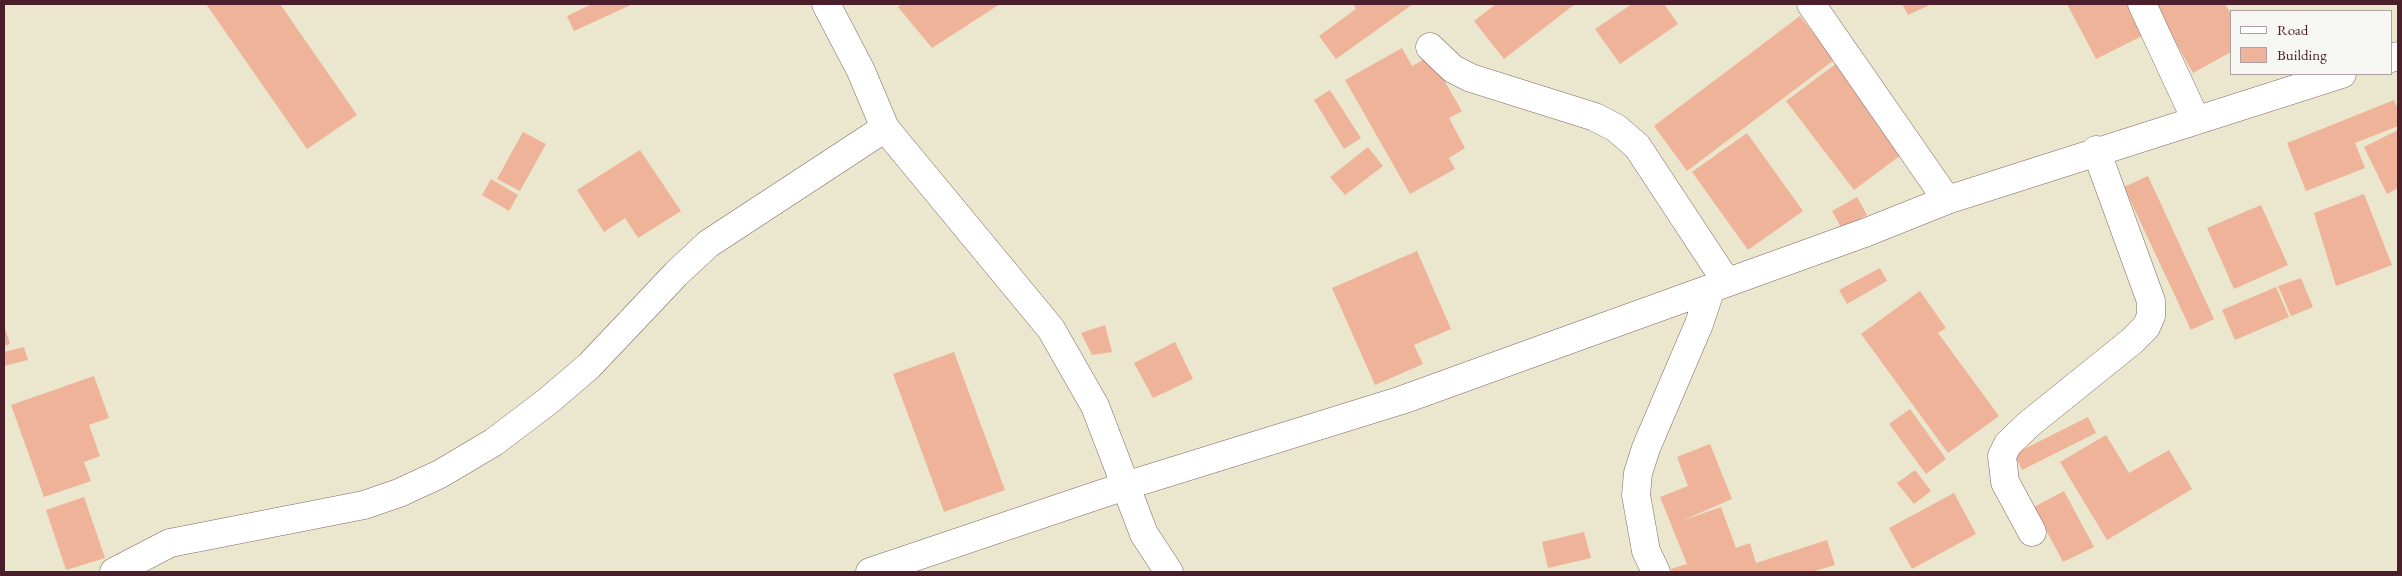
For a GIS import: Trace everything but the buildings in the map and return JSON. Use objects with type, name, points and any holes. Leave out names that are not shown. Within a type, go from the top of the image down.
[{"type":"street","points":[[826,4],[861,71],[885,128],[1051,329],[1095,406],[1144,534],[1169,572]]},
{"type":"street","points":[[1811,4],[1947,200]]},
{"type":"street","points":[[2142,4],[2196,120]]},
{"type":"street","points":[[1430,47],[1453,69],[1471,78],[1595,117],[1616,128],[1637,146],[1719,285]]},
{"type":"street","points":[[870,572],[1125,486],[1402,400],[1866,232],[1947,200],[2096,150],[2339,75]]},
{"type":"street","points":[[114,572],[170,543],[364,505],[399,493],[440,474],[494,442],[548,401],[589,366],[676,274],[708,244],[885,128]]},
{"type":"street","points":[[2032,532],[2005,482],[2002,456],[2008,444],[2029,424],[2132,341],[2146,327],[2151,316],[2151,300],[2096,150]]},
{"type":"street","points":[[1656,572],[1646,551],[1636,495],[1638,473],[1646,448],[1699,324],[1719,285]]}]
